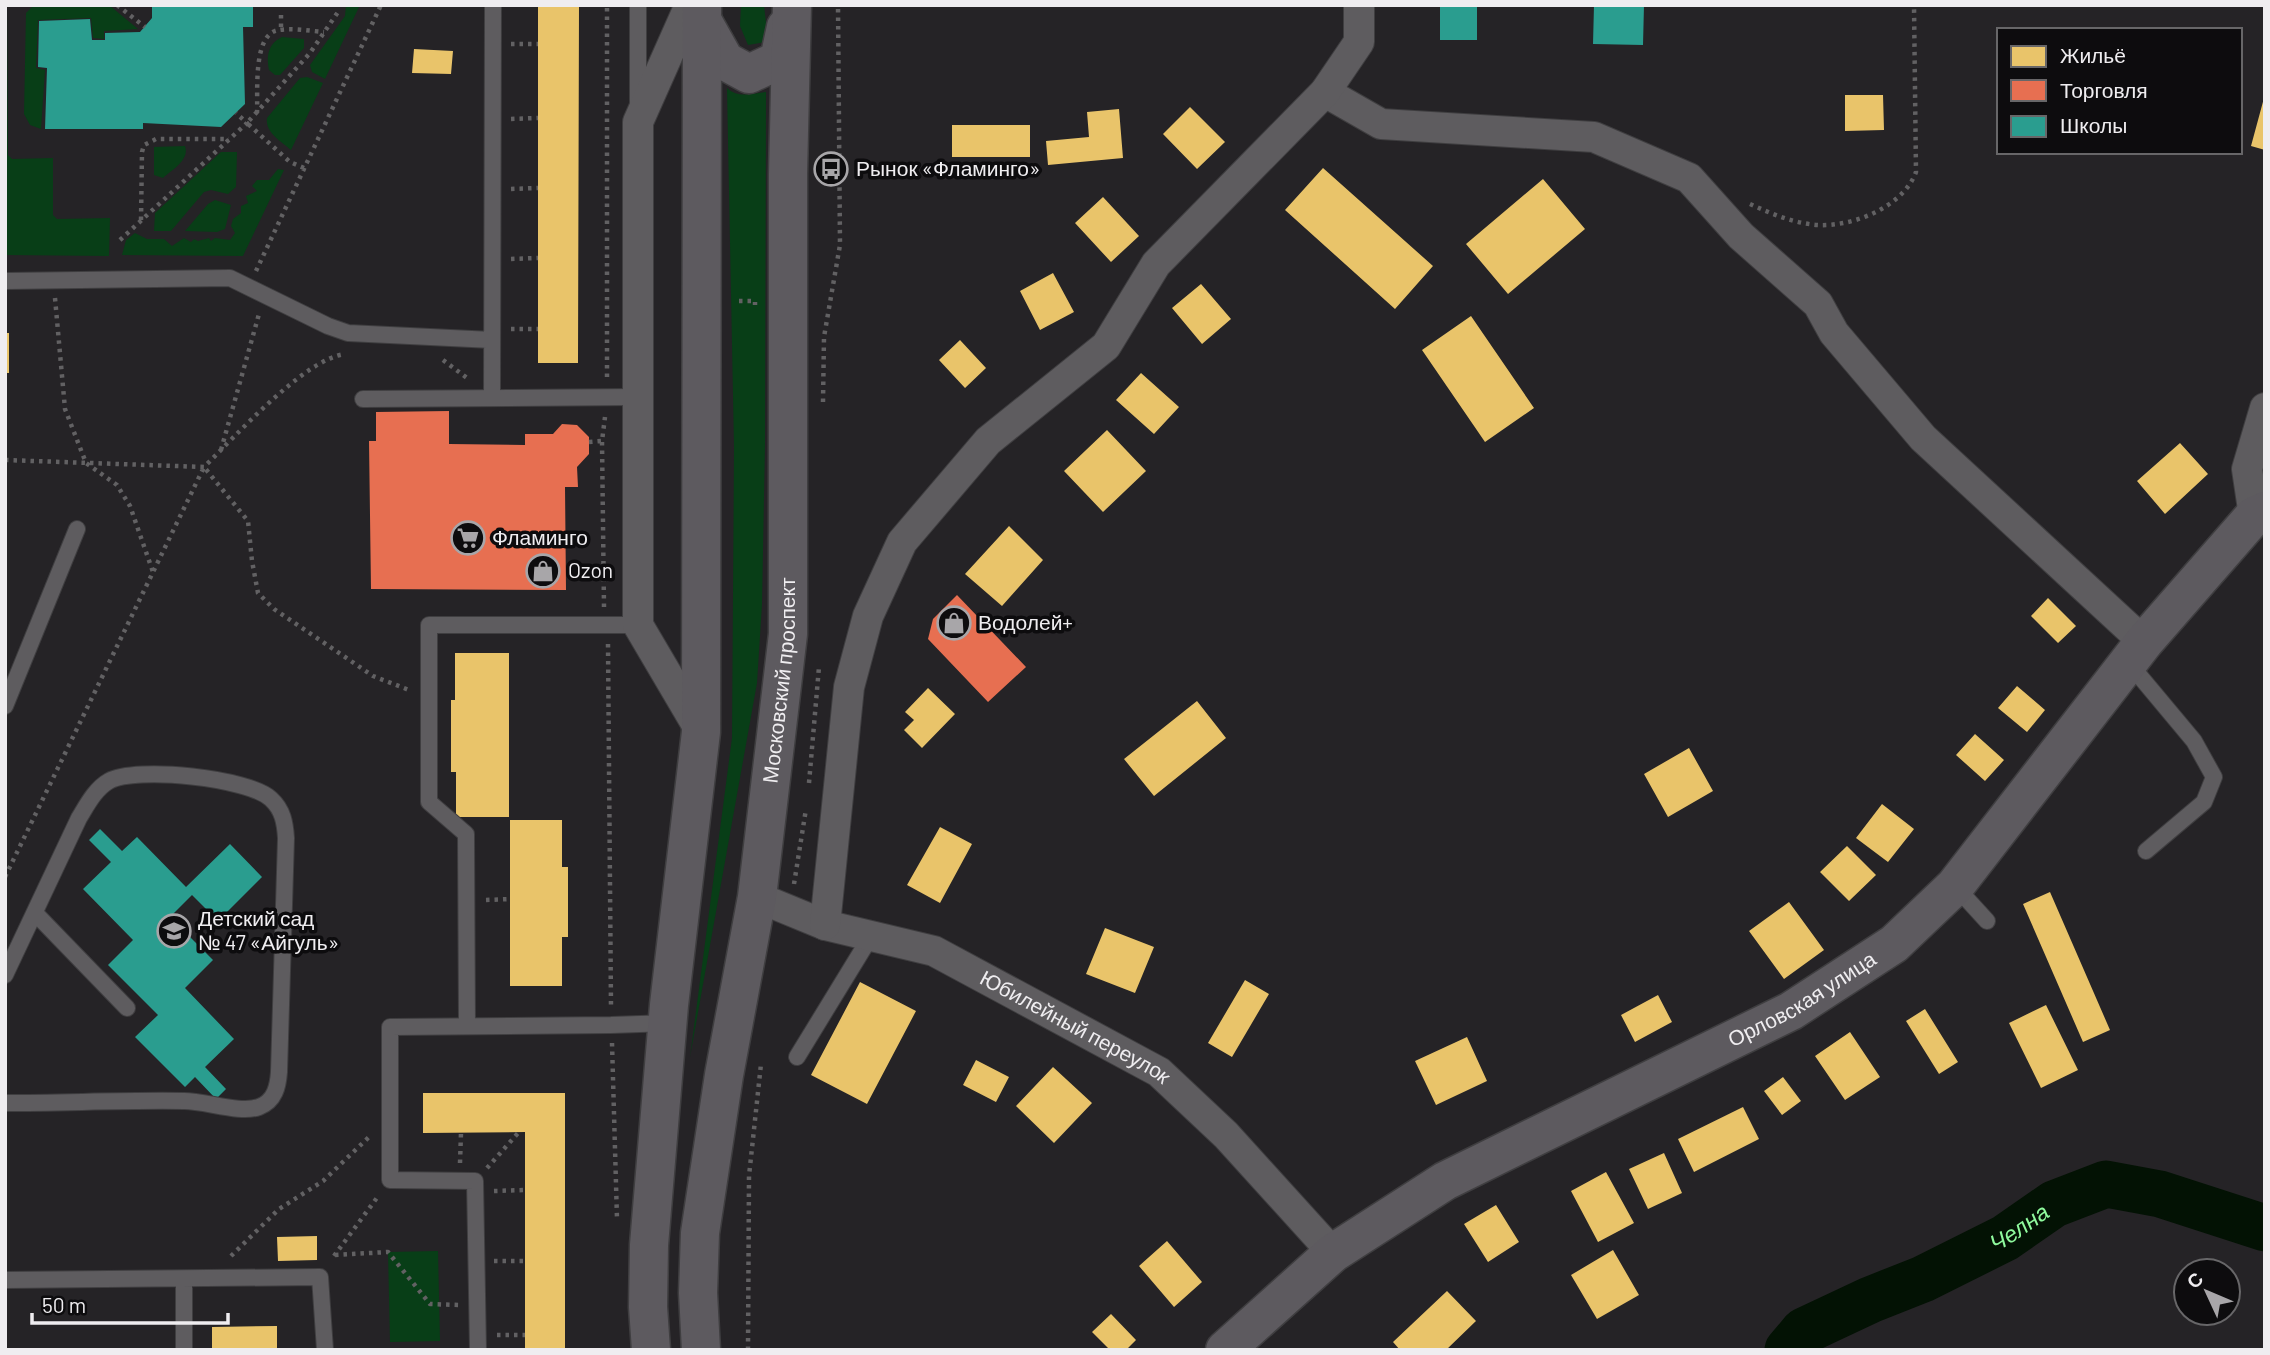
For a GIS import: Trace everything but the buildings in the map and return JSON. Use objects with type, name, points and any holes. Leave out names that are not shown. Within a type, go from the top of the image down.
[{"type":"main road","points":[[698,10],[726,61],[749,75],[779,60],[791,5]]},
{"type":"main road","name":"Московский проспект","points":[[701,1350],[698,1293],[700,1233],[724,1075],[757,898],[788,634],[788,174],[791,5]]},
{"type":"main road","points":[[651,1350],[648,1307],[649,1245],[669,1005],[701,732],[698,10]]},
{"type":"main road","name":"Орловская улица","points":[[1224,1350],[1333,1252],[1445,1181],[1791,1011],[1894,944],[1955,886],[2136,652],[2259,514]]},
{"type":"street","points":[[825,925],[849,687],[868,616],[902,542],[988,442],[1106,346],[1156,264],[1325,92],[1359,42],[1359,5]]},
{"type":"street","points":[[698,10],[638,122],[637,397],[638,625],[701,732]]},
{"type":"street","points":[[1325,92],[1381,124],[1594,137],[1689,178],[1741,236],[1818,304],[1834,333],[1923,438],[2136,652]]},
{"type":"street","points":[[2259,514],[2247,469],[2265,408]]},
{"type":"street","name":"Юбилейный переулок","points":[[757,898],[825,925],[934,951],[1159,1072],[1226,1135],[1333,1252]]},
{"type":"lane","points":[[492,398],[493,5]]},
{"type":"lane","points":[[638,5],[638,122]]},
{"type":"lane","points":[[5,281],[230,278],[328,326],[348,333],[492,340]]},
{"type":"lane","points":[[363,399],[637,397]]},
{"type":"lane","points":[[5,706],[77,529]]},
{"type":"lane","points":[[467,1025],[466,834],[429,802],[429,625],[638,625]]},
{"type":"lane","points":[[2136,652],[2214,777],[2204,802],[2147,851]]},
{"type":"lane","points":[[5,975],[79,818],[93,796],[108,781],[130,776],[193,775],[263,792],[281,811],[286,838],[278,1084],[275,1094],[267,1103],[247,1109],[185,1101],[5,1103]]},
{"type":"lane","points":[[1955,886],[1987,921]]},
{"type":"lane","points":[[35,913],[127,1008]]},
{"type":"lane","points":[[797,1057],[871,936]]},
{"type":"lane","points":[[478,1350],[477,1261],[470,1185],[390,1180],[390,1027],[668,1023]]},
{"type":"lane","points":[[5,1280],[320,1277],[325,1350]]},
{"type":"lane","points":[[184,1279],[184,1350]]},
{"type":"path","points":[[117,5],[145,27]]},
{"type":"path","points":[[249,287],[381,5]]},
{"type":"path","points":[[607,5],[607,397],[602,441],[603,601],[607,624],[611,1025],[617,1228]]},
{"type":"path","points":[[1738,199],[1787,220],[1818,225],[1838,224],[1861,218],[1899,198],[1911,186],[1916,172],[1914,5]]},
{"type":"path","points":[[120,240],[257,113],[310,53],[338,12]]},
{"type":"path","points":[[281,15],[281,30]]},
{"type":"path","points":[[257,113],[261,45],[271,33],[281,30],[325,32]]},
{"type":"path","points":[[236,113],[290,162],[304,168]]},
{"type":"path","points":[[141,220],[142,152],[149,141],[229,139]]},
{"type":"path","points":[[53,280],[65,409],[86,463],[117,485],[130,506],[153,572]]},
{"type":"path","points":[[220,451],[264,295]]},
{"type":"path","points":[[5,877],[204,467],[291,384],[315,366],[338,355],[350,354]]},
{"type":"path","points":[[441,358],[492,398]]},
{"type":"path","points":[[589,442],[602,441]]},
{"type":"path","points":[[5,460],[204,467],[248,521],[258,593],[274,609],[373,676],[429,698]]},
{"type":"path","points":[[208,1279],[278,1209],[323,1181],[390,1117]]},
{"type":"path","points":[[470,1185],[519,1132]]},
{"type":"path","points":[[461,1133],[470,1185]]},
{"type":"path","points":[[320,1277],[390,1180]]},
{"type":"path","points":[[470,1185],[525,1191]]},
{"type":"path","points":[[335,1255],[388,1252],[430,1304],[477,1305]]},
{"type":"path","points":[[477,1261],[525,1261]]},
{"type":"green space","points":[[5,5],[8,155],[12,159],[53,158],[53,215],[57,219],[110,218],[109,256],[5,255]]},
{"type":"green space","points":[[34,5],[109,5],[138,29],[104,31],[104,39],[93,38],[91,18],[38,20],[36,68],[45,70],[41,129],[30,125],[24,114],[26,13]]},
{"type":"green space","points":[[346,5],[360,5],[325,79],[312,72],[310,65],[345,16]]},
{"type":"green space","points":[[741,5],[764,5],[767,32],[765,42],[748,45],[740,26]]},
{"type":"green space","points":[[282,37],[304,39],[304,48],[280,75],[275,75],[269,70],[268,55],[274,43]]},
{"type":"green space","points":[[307,77],[323,83],[291,150],[268,128],[267,118],[300,78]]},
{"type":"green space","points":[[727,88],[741,94],[766,92],[762,604],[757,683],[690,1057],[732,738],[734,447]]},
{"type":"green space","points":[[185,146],[185,156],[175,168],[163,178],[154,175],[154,147]]},
{"type":"green space","points":[[221,152],[237,152],[236,187],[228,194],[211,190],[204,192],[171,231],[154,231],[155,213]]},
{"type":"green space","points":[[278,169],[284,170],[243,256],[122,255],[126,240],[135,233],[147,239],[164,239],[172,246],[184,238],[191,242],[194,239],[198,241],[209,238],[211,241],[215,238],[230,240],[235,233],[231,226],[233,219],[241,213],[241,206],[248,203],[246,196],[257,191],[252,186],[257,180],[269,180]]},
{"type":"green space","points":[[215,200],[231,205],[225,229],[217,232],[185,231],[208,204]]},
{"type":"green space","points":[[438,1251],[440,1341],[390,1342],[388,1252]]},
{"type":"waterway","name":"Челна","points":[[1788,1350],[1804,1331],[1923,1279],[2005,1238],[2054,1204],[2106,1184],[2160,1194],[2265,1228]]},
{"type":"place","name":"Рынок «Фламинго»","points":[[831,169]]},
{"type":"place","name":"Фламинго","points":[[468,538]]},
{"type":"place","name":"Ozon","points":[[543,571]]},
{"type":"place","name":"Водолей+","points":[[954,623]]},
{"type":"place","name":"Детский сад № 47 «Айгуль»","points":[[174,931]]}]
